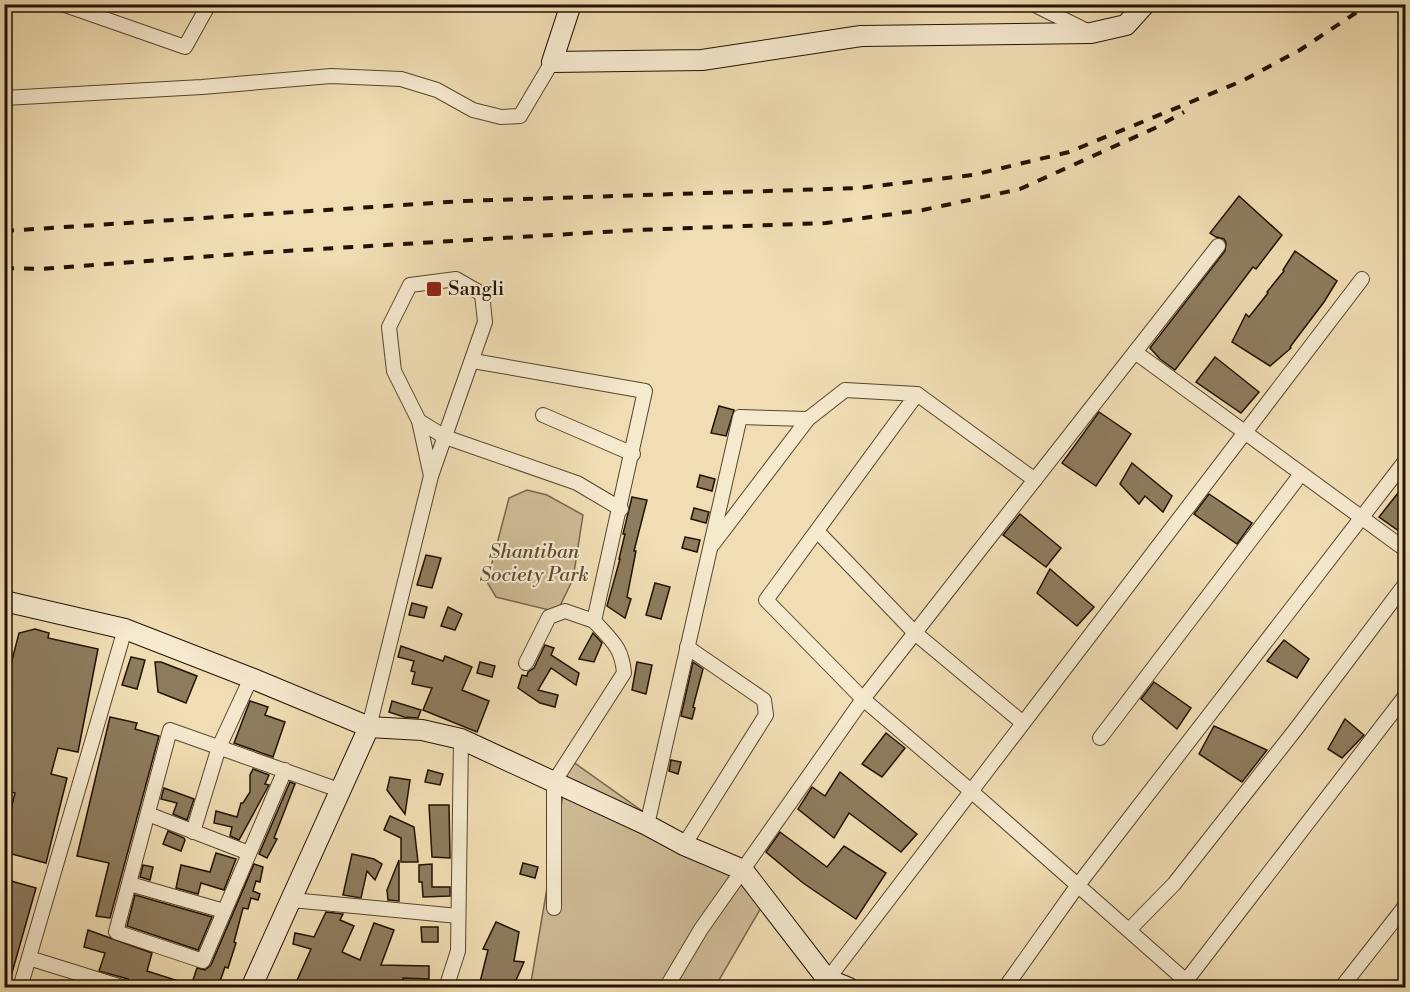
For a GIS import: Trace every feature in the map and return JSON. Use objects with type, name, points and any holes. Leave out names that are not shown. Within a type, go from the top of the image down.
[{"type":"main road","points":[[571,4],[552,62],[702,60],[861,36],[1091,33],[1126,25],[1145,4]]},
{"type":"main road","points":[[4,601],[125,629],[369,727],[422,730],[461,739],[647,825],[684,845],[743,870],[824,983],[849,987]]},
{"type":"main road","points":[[251,987],[369,727]]},
{"type":"street","points":[[62,4],[185,47],[209,4]]},
{"type":"street","points":[[1033,4],[1091,33]]},
{"type":"street","points":[[4,98],[202,87],[331,76],[401,79],[437,90],[472,110],[501,117],[520,116],[552,62]]},
{"type":"street","points":[[666,987],[701,929],[863,699],[1218,246]]},
{"type":"street","points":[[369,727],[431,476],[484,322],[482,294],[456,279],[410,285],[389,327],[394,371],[419,421],[431,476]]},
{"type":"street","points":[[824,983],[1362,279]]},
{"type":"street","points":[[1135,352],[1406,550]]},
{"type":"street","points":[[472,361],[645,392],[621,509],[594,621]]},
{"type":"street","points":[[709,549],[808,419],[845,390],[917,394],[1035,480]]},
{"type":"street","points":[[917,394],[766,600],[863,699],[1129,930],[1187,985],[1406,695]]},
{"type":"street","points":[[543,415],[633,454]]},
{"type":"street","points":[[647,825],[740,417],[808,419]]},
{"type":"street","points":[[419,421],[446,437],[577,483],[621,509]]},
{"type":"street","points":[[1005,987],[1078,885],[1406,460]]},
{"type":"street","points":[[1100,738],[1301,474]]},
{"type":"street","points":[[817,531],[915,633],[1023,723]]},
{"type":"street","points":[[1129,930],[1181,875],[1296,729],[1406,583]]},
{"type":"street","points":[[526,663],[549,617],[565,610],[594,621],[615,644],[623,658],[624,673],[554,782],[554,908]]},
{"type":"street","points":[[20,987],[125,629]]},
{"type":"street","points":[[684,845],[766,715],[764,700],[687,647]]},
{"type":"street","points":[[193,832],[219,747],[251,678]]},
{"type":"street","points":[[285,770],[203,961],[116,932],[170,730],[285,770],[339,790]]},
{"type":"street","points":[[446,987],[458,951],[461,739]]},
{"type":"street","points":[[148,814],[249,853]]},
{"type":"street","points":[[130,884],[224,911]]},
{"type":"street","points":[[292,900],[458,916]]},
{"type":"street","points":[[1341,987],[1406,905]]},
{"type":"street","points":[[29,958],[102,984],[125,987]]},
{"type":"green space","name":"Shantiban Society Park","points":[[527,490],[547,495],[583,515],[573,579],[557,612],[496,597],[487,582],[509,498]]},
{"type":"green space","points":[[569,759],[766,899],[715,987],[530,988]]},
{"type":"building","points":[[1239,196],[1282,235],[1256,269],[1253,267],[1175,370],[1150,348],[1225,251],[1224,239],[1210,233]]},
{"type":"building","points":[[1295,251],[1337,281],[1291,348],[1270,366],[1232,342],[1246,314],[1249,317],[1268,293]]},
{"type":"building","points":[[1215,357],[1259,392],[1241,413],[1196,382]]},
{"type":"building","points":[[719,406],[734,410],[726,436],[711,433]]},
{"type":"building","points":[[1099,412],[1131,434],[1096,486],[1062,463]]},
{"type":"building","points":[[1132,463],[1172,496],[1163,512],[1145,496],[1139,504],[1120,484]]},
{"type":"building","points":[[700,475],[715,479],[712,491],[697,487]]},
{"type":"building","points":[[1406,483],[1406,536],[1379,517]]},
{"type":"building","points":[[1209,494],[1252,523],[1237,544],[1194,514]]},
{"type":"building","points":[[632,497],[647,500],[634,551],[636,551],[627,597],[631,599],[625,618],[607,606],[620,559],[625,534],[623,534]]},
{"type":"building","points":[[694,508],[709,512],[706,523],[691,519]]},
{"type":"building","points":[[1020,514],[1061,548],[1046,567],[1003,535]]},
{"type":"building","points":[[685,537],[700,540],[697,552],[682,548]]},
{"type":"building","points":[[426,555],[441,558],[432,588],[417,585]]},
{"type":"building","points":[[1050,569],[1094,607],[1077,626],[1037,593]]},
{"type":"building","points":[[655,583],[670,587],[661,619],[646,615]]},
{"type":"building","points":[[412,603],[427,607],[424,618],[409,615]]},
{"type":"building","points":[[448,607],[462,614],[455,630],[441,626]]},
{"type":"building","points":[[35,629],[49,633],[48,638],[98,649],[78,752],[58,748],[51,774],[67,778],[46,863],[4,852],[4,836],[15,793],[4,790],[4,691],[19,633]]},
{"type":"building","points":[[593,633],[602,643],[594,662],[579,659]]},
{"type":"building","points":[[1284,640],[1309,659],[1297,678],[1267,661]]},
{"type":"building","points":[[545,645],[554,648],[551,655],[579,673],[576,685],[551,668],[538,690],[558,695],[555,707],[540,703],[518,688],[522,675],[527,676],[528,672],[534,668]]},
{"type":"building","points":[[401,646],[443,661],[445,656],[472,667],[462,690],[489,701],[477,732],[423,710],[432,688],[412,684],[415,672],[411,671],[414,661],[398,657]]},
{"type":"building","points":[[131,657],[145,660],[137,689],[122,685]]},
{"type":"building","points":[[155,662],[161,662],[197,676],[186,703],[158,692]]},
{"type":"building","points":[[480,662],[495,666],[492,677],[477,673]]},
{"type":"building","points":[[637,662],[652,665],[646,694],[632,690]]},
{"type":"building","points":[[693,662],[703,669],[692,719],[681,716]]},
{"type":"building","points":[[1154,682],[1191,708],[1177,729],[1141,699]]},
{"type":"building","points":[[250,701],[268,707],[265,715],[285,722],[273,757],[234,743]]},
{"type":"building","points":[[392,701],[421,710],[418,718],[404,717],[389,712]]},
{"type":"building","points":[[110,717],[137,723],[135,729],[159,736],[110,918],[96,916],[109,863],[77,856]]},
{"type":"building","points":[[1345,719],[1364,735],[1342,758],[1328,749]]},
{"type":"building","points":[[1214,726],[1267,750],[1242,782],[1199,754]]},
{"type":"building","points":[[886,733],[905,748],[882,777],[862,764]]},
{"type":"building","points":[[671,760],[681,762],[678,774],[669,771]]},
{"type":"building","points":[[253,769],[269,775],[265,784],[269,785],[239,840],[230,836],[232,827],[214,823],[216,811],[237,817],[241,803],[250,792],[250,775]]},
{"type":"building","points":[[428,770],[443,774],[440,785],[425,782]]},
{"type":"building","points":[[840,772],[917,834],[901,852],[849,813],[834,838],[798,809],[812,787],[825,796]]},
{"type":"building","points":[[390,777],[410,780],[405,814],[387,790]]},
{"type":"building","points":[[290,782],[295,784],[274,838],[277,839],[267,858],[259,854]]},
{"type":"building","points":[[164,788],[194,799],[187,820],[173,814],[177,803],[161,799]]},
{"type":"building","points":[[429,805],[449,805],[450,858],[432,857]]},
{"type":"building","points":[[390,816],[414,827],[418,862],[401,862],[401,838],[384,830]]},
{"type":"building","points":[[168,831],[184,838],[181,851],[163,844]]},
{"type":"building","points":[[780,832],[827,867],[844,846],[886,873],[856,919],[803,883],[766,852]]},
{"type":"building","points":[[216,853],[236,859],[224,890],[201,883],[198,894],[176,888],[181,865],[210,872]]},
{"type":"building","points":[[352,854],[374,859],[382,864],[375,880],[367,871],[361,898],[343,895]]},
{"type":"building","points":[[399,860],[399,901],[388,900],[387,890]]},
{"type":"building","points":[[523,863],[538,867],[535,878],[520,874]]},
{"type":"building","points":[[254,864],[263,867],[260,882],[256,881],[253,891],[260,894],[258,900],[251,898],[248,909],[243,908],[228,968],[225,967],[218,987],[193,980],[197,968],[205,970],[211,965]]},
{"type":"building","points":[[432,864],[432,887],[450,887],[450,896],[423,897],[422,882],[419,882],[419,865]]},
{"type":"building","points":[[143,865],[153,867],[150,880],[140,877]]},
{"type":"building","points":[[4,879],[36,888],[8,987],[4,987]]},
{"type":"building","points":[[135,895],[212,917],[198,950],[127,926]]},
{"type":"building","points":[[326,912],[343,914],[340,920],[354,926],[342,952],[360,960],[374,923],[394,930],[381,965],[429,966],[429,979],[403,978],[403,987],[294,987],[311,949],[293,944],[295,933],[314,937]]},
{"type":"building","points":[[496,922],[519,932],[514,961],[524,962],[513,987],[479,986],[488,950],[483,949]]},
{"type":"building","points":[[421,927],[438,927],[438,942],[422,942]]},
{"type":"building","points":[[88,930],[152,953],[147,971],[191,985],[191,987],[141,987],[133,985],[128,979],[99,971],[105,953],[84,947]]},
{"type":"railway","points":[[4,231],[464,201],[858,188],[973,175],[1069,152],[1242,81],[1300,50],[1369,4]]},
{"type":"railway","points":[[4,268],[41,269],[253,253],[636,230],[826,223],[923,210],[1020,189],[1155,128],[1184,112]]},
{"type":"place","name":"Sangli","points":[[434,289]]}]
